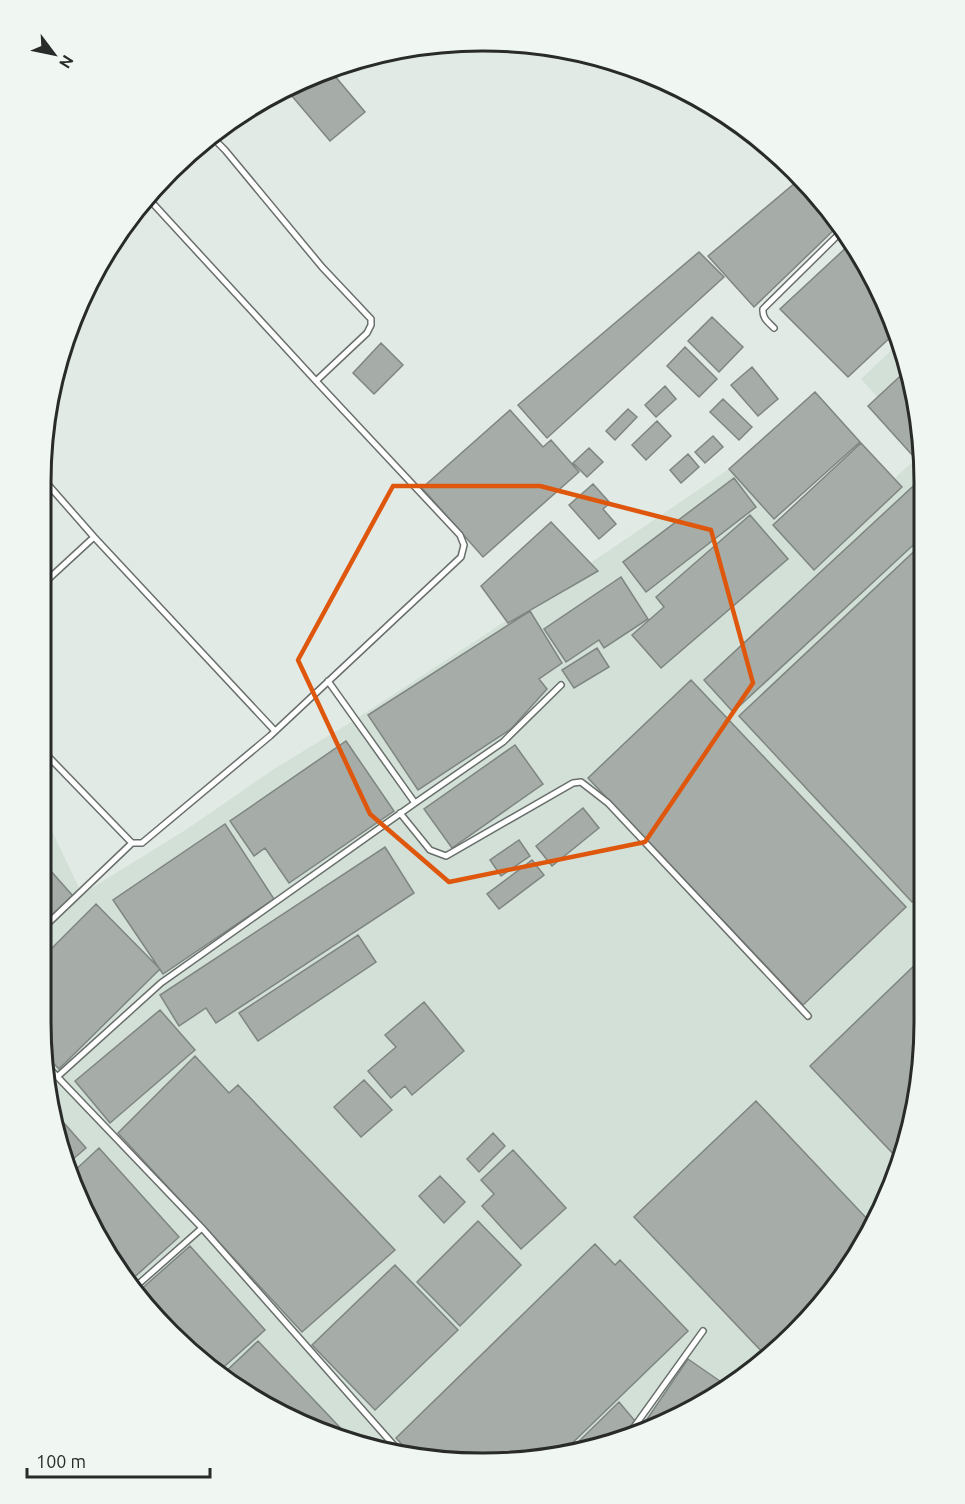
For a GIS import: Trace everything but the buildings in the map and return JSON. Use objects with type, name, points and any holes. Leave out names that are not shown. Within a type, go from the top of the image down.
[{"type":"lane","points":[[217,142],[322,267],[371,319],[367,333],[316,381]]},
{"type":"lane","points":[[51,920],[132,843],[142,843],[149,838],[275,731],[461,557],[464,545],[460,535],[153,204]]},
{"type":"lane","points":[[774,328],[765,319],[763,309],[836,236]]},
{"type":"lane","points":[[51,488],[275,731]]},
{"type":"lane","points":[[51,577],[94,537]]},
{"type":"lane","points":[[328,681],[415,802]]},
{"type":"lane","points":[[57,1077],[161,983],[503,742],[561,685]]},
{"type":"lane","points":[[51,759],[132,843]]},
{"type":"lane","points":[[400,813],[430,850],[446,856],[573,783],[580,782],[608,803],[808,1016]]},
{"type":"lane","points":[[55,1074],[202,1228],[392,1444]]},
{"type":"lane","points":[[139,1283],[202,1228]]},
{"type":"lane","points":[[637,1424],[703,1331]]},
{"type":"highlighted area","points":[[393,486],[540,486],[711,530],[753,683],[645,842],[449,882],[370,814],[298,660]]},
{"type":"shaded area","points":[[893,349],[906,398],[911,435],[861,379]]},
{"type":"shaded area","points":[[913,461],[914,1022],[910,1078],[899,1133],[881,1187],[856,1237],[825,1284],[788,1327],[767,1346],[745,1364],[698,1395],[673,1409],[621,1430],[567,1445],[539,1449],[511,1452],[454,1452],[398,1445],[371,1438],[292,1409],[220,1364],[177,1327],[140,1284],[95,1212],[74,1160],[59,1106],[52,1050],[51,829],[82,894],[187,829],[274,769],[486,634],[729,469],[814,553]]}]
